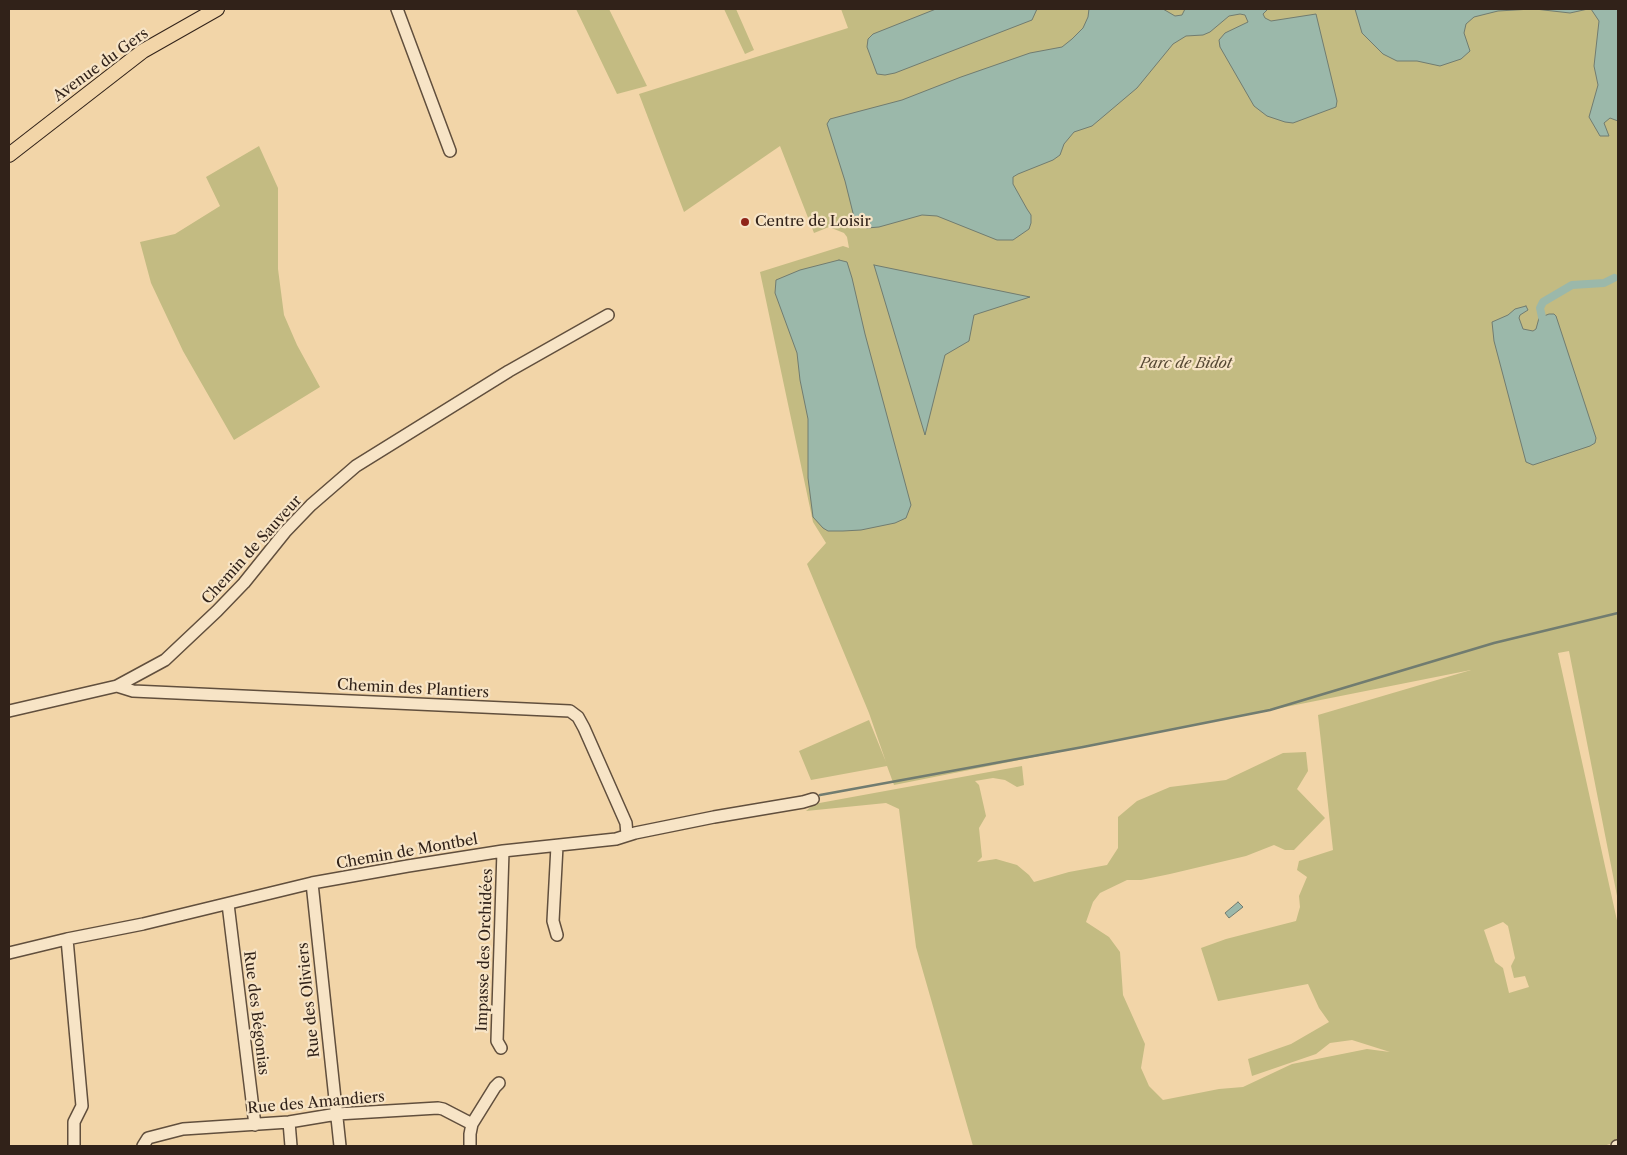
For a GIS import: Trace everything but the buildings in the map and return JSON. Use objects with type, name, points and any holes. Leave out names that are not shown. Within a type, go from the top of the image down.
[{"type":"main road","name":"Avenue du Gers","points":[[9,155],[143,51],[217,9]]},
{"type":"street","points":[[398,9],[450,151]]},
{"type":"street","name":"Chemin de Sauveur","points":[[9,711],[117,686],[165,660],[217,612],[244,583],[285,532],[311,505],[356,466],[509,371],[608,315]]},
{"type":"street","name":"Chemin des Plantiers","points":[[117,686],[133,691],[570,711],[578,717],[584,728],[626,824],[627,835]]},
{"type":"street","name":"Chemin de Montbel","points":[[9,953],[228,904],[312,883],[503,851],[616,839],[714,817],[794,804],[813,799]]},
{"type":"street","points":[[557,846],[553,921],[557,935]]},
{"type":"street","name":"Impasse des Orchidées","points":[[501,1048],[497,1041],[503,851]]},
{"type":"street","name":"Rue des Oliviers","points":[[312,883],[340,1146]]},
{"type":"street","name":"Rue des Bégonias","points":[[228,904],[255,1125]]},
{"type":"street","points":[[67,939],[82,1106],[74,1122],[74,1146]]},
{"type":"street","points":[[470,1146],[472,1124],[499,1083]]},
{"type":"street","name":"Rue des Amandiers","points":[[143,1146],[148,1138],[182,1129],[289,1122],[337,1114],[438,1108],[472,1124]]},
{"type":"street","points":[[289,1122],[291,1146]]},
{"type":"green space","points":[[576,9],[609,9],[647,86],[617,94]]},
{"type":"green space","points":[[724,9],[736,9],[754,50],[745,54]]},
{"type":"green space","name":"Parc de Bidot","points":[[841,9],[1618,9],[1618,901],[1569,651],[1558,653],[1618,925],[1618,1141],[1604,1146],[973,1146],[916,947],[899,809],[886,803],[806,811],[814,804],[1022,766],[1024,785],[1017,787],[1005,780],[993,778],[975,781],[979,785],[986,816],[979,828],[982,857],[977,862],[996,859],[1017,865],[1034,882],[1069,872],[1107,865],[1118,848],[1118,817],[1137,801],[1170,787],[1226,780],[1283,753],[1306,752],[1308,771],[1297,789],[1325,818],[1294,850],[1285,850],[1274,845],[1246,856],[1141,880],[1127,880],[1100,893],[1093,902],[1086,922],[1109,937],[1120,952],[1123,995],[1145,1044],[1141,1068],[1149,1086],[1163,1100],[1219,1089],[1243,1087],[1292,1064],[1367,1049],[1390,1052],[1352,1040],[1330,1043],[1316,1054],[1252,1076],[1248,1059],[1291,1044],[1329,1022],[1319,1008],[1308,984],[1218,1001],[1201,948],[1226,939],[1296,921],[1300,907],[1299,896],[1307,877],[1297,870],[1299,861],[1333,850],[1318,715],[1471,670],[894,785],[887,766],[811,780],[799,751],[869,720],[886,762],[869,713],[807,564],[826,543],[813,522],[760,272],[843,246],[849,248],[847,237],[844,233],[829,227],[814,233],[780,146],[684,212],[639,94],[848,28]],"holes":[[[1503,922],[1508,926],[1515,958],[1511,966],[1514,978],[1525,976],[1529,987],[1509,993],[1503,968],[1495,962],[1484,930]]]},
{"type":"green space","points":[[259,146],[278,188],[278,269],[284,315],[297,345],[320,387],[234,440],[183,351],[151,283],[140,242],[175,234],[220,206],[206,177]]},
{"type":"shaded area","points":[[936,9],[1037,9],[1032,20],[895,73],[877,74],[867,47],[868,39],[873,34]]},
{"type":"shaded area","points":[[1089,9],[1163,9],[1175,16],[1182,15],[1185,9],[1268,9],[1263,14],[1265,18],[1271,21],[1316,14],[1337,101],[1336,107],[1293,123],[1267,116],[1254,106],[1220,47],[1219,40],[1225,33],[1248,22],[1245,15],[1229,16],[1210,32],[1203,35],[1186,36],[1173,44],[1137,88],[1092,126],[1074,132],[1064,144],[1060,155],[1053,160],[1013,177],[1013,184],[1031,215],[1031,223],[1029,229],[1013,240],[997,240],[937,216],[922,215],[879,227],[867,228],[855,221],[827,124],[830,119],[902,100],[1030,53],[1062,47],[1083,28]]},
{"type":"shaded area","points":[[1355,9],[1532,9],[1498,11],[1474,17],[1466,24],[1464,33],[1470,51],[1461,59],[1440,66],[1417,61],[1397,61],[1383,54],[1362,33]]},
{"type":"shaded area","points":[[1535,9],[1588,9],[1570,13]]},
{"type":"shaded area","points":[[1591,9],[1618,9],[1618,121],[1610,118],[1604,123],[1609,136],[1600,136],[1589,117],[1598,85],[1594,66],[1599,21]]},
{"type":"shaded area","points":[[839,260],[847,262],[852,278],[865,334],[911,505],[906,518],[895,523],[861,530],[828,531],[813,517],[808,478],[808,419],[797,353],[775,293],[776,280],[800,270]]},
{"type":"shaded area","points":[[874,265],[1030,297],[974,315],[969,341],[945,355],[925,435]]},
{"type":"shaded area","points":[[1526,306],[1528,310],[1520,315],[1519,318],[1523,329],[1533,331],[1536,329],[1539,318],[1549,314],[1556,316],[1596,438],[1595,443],[1590,446],[1533,465],[1526,462],[1494,341],[1492,322],[1508,315],[1515,309]]},
{"type":"shaded area","points":[[1238,902],[1243,907],[1229,918],[1225,913]]},
{"type":"waterway","points":[[1542,317],[1540,308],[1543,302],[1572,285],[1604,283],[1614,278]]},
{"type":"waterway","points":[[820,795],[1083,747],[1270,710],[1494,643],[1618,613]]},
{"type":"place","name":"Centre de Loisir","points":[[745,222]]}]
